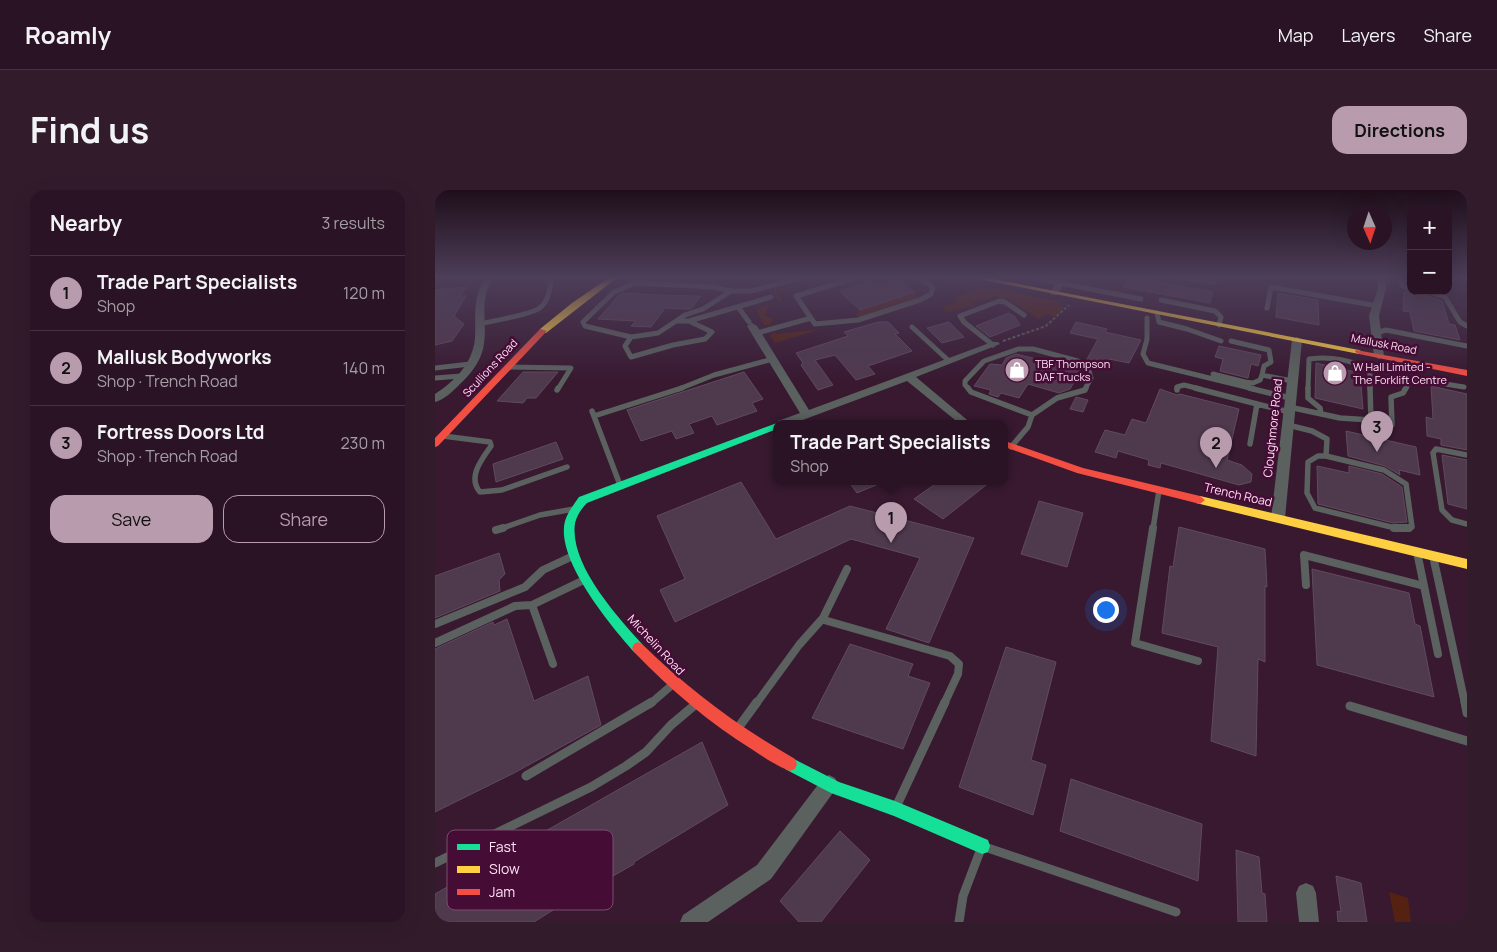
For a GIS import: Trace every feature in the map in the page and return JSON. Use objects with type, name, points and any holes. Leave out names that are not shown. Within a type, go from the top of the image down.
[{"type":"street","points":[[438,395],[461,376],[477,350],[479,311]]},
{"type":"street","name":"Scullions Road","points":[[439,440],[508,367],[557,318],[567,311]]},
{"type":"street","name":"Mallusk Road","points":[[1140,311],[1152,315],[1219,325],[1467,373]]},
{"type":"street","points":[[1376,311],[1374,316],[1379,356]]},
{"type":"street","points":[[753,327],[807,415]]},
{"type":"street","name":"Cloughmore Road","points":[[1278,518],[1297,340]]},
{"type":"street","points":[[793,420],[994,344]]},
{"type":"street","points":[[909,377],[961,420]]},
{"type":"street","points":[[573,509],[583,500],[620,484],[773,427]]},
{"type":"street","name":"Trench Road","points":[[1008,445],[1055,463],[1159,490],[1467,564]]},
{"type":"street","name":"Michelin Road","points":[[573,509],[568,524],[576,554],[586,579],[621,630],[673,684],[696,704],[734,732],[829,784],[982,846]]},
{"type":"street","points":[[690,922],[764,872],[809,814],[829,784]]},
{"type":"street","points":[[1306,893],[1309,922]]},
{"type":"lane","points":[[479,324],[532,311]]},
{"type":"lane","points":[[594,311],[583,322],[585,326],[631,337],[659,332],[685,315],[697,311]]},
{"type":"lane","points":[[689,321],[723,311]]},
{"type":"lane","points":[[741,311],[753,327],[811,318]]},
{"type":"lane","points":[[806,311],[815,324],[858,320],[885,311]]},
{"type":"lane","points":[[973,311],[960,316],[964,322],[994,344]]},
{"type":"lane","points":[[1018,311],[1025,315]]},
{"type":"lane","points":[[1215,311],[1221,317],[1219,325]]},
{"type":"lane","points":[[1454,311],[1460,322],[1467,326]]},
{"type":"lane","points":[[1221,341],[1187,329],[1159,322],[1152,315],[1144,329],[1147,338],[1143,357],[1148,363],[1321,414],[1348,420],[1371,420],[1392,425],[1391,397],[1403,394],[1410,382],[1420,380],[1464,387]]},
{"type":"lane","points":[[631,337],[625,346],[631,357],[673,345],[705,339],[712,332],[689,321],[678,320]]},
{"type":"lane","points":[[912,327],[949,361]]},
{"type":"lane","points":[[1376,333],[1386,330],[1467,346]]},
{"type":"lane","points":[[1213,374],[1253,383],[1260,380],[1264,366],[1271,362],[1272,357],[1269,350],[1231,341]]},
{"type":"lane","points":[[1008,445],[1028,427],[1032,416],[1057,398],[1085,390],[1091,378],[1088,368],[1077,361],[1033,349],[1018,349],[984,361],[965,381],[965,386],[971,392],[1032,416]]},
{"type":"lane","points":[[1321,414],[1320,408],[1308,398],[1308,364],[1309,359],[1315,357],[1362,365],[1367,368],[1370,372],[1371,420]]},
{"type":"lane","points":[[620,484],[593,414],[680,388],[717,374],[773,359]]},
{"type":"lane","points":[[435,368],[470,364]]},
{"type":"lane","points":[[508,367],[571,368],[557,390]]},
{"type":"lane","points":[[1262,374],[1292,380]]},
{"type":"lane","points":[[435,378],[461,376]]},
{"type":"lane","points":[[1177,390],[1177,386],[1184,385],[1257,404],[1290,405]]},
{"type":"lane","points":[[1250,444],[1257,404]]},
{"type":"lane","points":[[1287,424],[1311,431],[1327,439],[1325,456]]},
{"type":"lane","points":[[439,440],[489,442],[491,446],[478,467],[474,479],[477,489],[481,492],[502,490],[567,467]]},
{"type":"lane","points":[[1467,455],[1436,449],[1433,453],[1443,510],[1452,520],[1467,524]]},
{"type":"lane","points":[[1325,456],[1384,470],[1406,484],[1412,527],[1400,529],[1315,508],[1309,502],[1307,496],[1308,462],[1312,458],[1325,456]]},
{"type":"lane","points":[[1159,490],[1135,643],[1198,662]]},
{"type":"lane","points":[[496,530],[540,515],[573,509]]},
{"type":"lane","points":[[1417,552],[1438,654]]},
{"type":"lane","points":[[435,624],[525,587],[543,570],[576,554]]},
{"type":"lane","points":[[1306,585],[1303,555],[1424,586]]},
{"type":"lane","points":[[1433,556],[1467,713]]},
{"type":"lane","points":[[734,732],[799,646],[823,618],[847,569]]},
{"type":"lane","points":[[435,643],[515,606],[532,605],[586,579]]},
{"type":"lane","points":[[532,605],[553,664]]},
{"type":"lane","points":[[823,618],[828,623],[950,656],[959,664],[958,674],[895,810]]},
{"type":"lane","points":[[526,776],[654,701],[673,684]]},
{"type":"lane","points":[[502,830],[591,786],[626,766],[646,752],[671,725],[696,704]]},
{"type":"lane","points":[[1350,706],[1467,741]]},
{"type":"lane","points":[[959,922],[963,896],[982,846],[1175,912]]},
{"type":"lane","points":[[435,863],[447,857]]},
{"type":"path","points":[[994,344],[1046,326],[1062,311]]},
{"type":"shaded area","points":[[766,311],[764,316],[771,317],[773,321],[770,322],[771,325],[764,325],[757,312]]},
{"type":"shaded area","points":[[859,311],[880,311],[861,317],[855,315]]},
{"type":"shaded area","points":[[1027,311],[1061,311],[1055,317],[1048,314],[1039,319]]},
{"type":"shaded area","points":[[821,329],[775,343],[770,336],[774,332],[777,334]]},
{"type":"shaded area","points":[[1389,892],[1408,898],[1411,922],[1395,922]]},
{"type":"building","points":[[435,311],[457,311],[454,316],[464,324],[452,341],[435,345]]},
{"type":"building","points":[[605,311],[663,311],[651,327],[631,326],[636,321],[598,319]]},
{"type":"building","points":[[1276,311],[1318,311],[1319,325],[1276,317]]},
{"type":"building","points":[[1404,311],[1445,311],[1449,324],[1455,325],[1460,340],[1414,331],[1410,312]]},
{"type":"building","points":[[1009,313],[1015,317],[1020,325],[990,337],[976,326]]},
{"type":"building","points":[[878,322],[888,322],[899,333],[895,334],[912,351],[868,366],[875,374],[856,380],[835,355],[815,360],[833,385],[818,390],[801,365],[803,363],[796,353],[848,336],[844,332]]},
{"type":"building","points":[[949,322],[964,337],[942,343],[927,328]]},
{"type":"building","points":[[1076,322],[1107,329],[1105,332],[1141,340],[1129,363],[1109,359],[1105,369],[1091,365],[1086,361],[1098,339],[1070,333]]},
{"type":"building","points":[[1219,346],[1261,355],[1258,366],[1251,364],[1248,378],[1220,371],[1223,359],[1215,357]]},
{"type":"building","points":[[1016,354],[1081,370],[1070,389],[1059,393],[1028,384],[1019,398],[1001,393],[998,397],[989,394],[991,390],[974,386],[990,364],[1002,365],[1006,358]]},
{"type":"building","points":[[1316,363],[1360,373],[1363,409],[1315,398]]},
{"type":"building","points":[[523,372],[558,372],[536,398],[527,398],[523,403],[497,401]]},
{"type":"building","points":[[744,372],[763,399],[752,403],[757,411],[717,425],[712,416],[689,424],[694,433],[676,439],[672,431],[641,441],[627,410]]},
{"type":"building","points":[[1431,386],[1467,394],[1467,450],[1441,445],[1441,439],[1427,436],[1426,417],[1433,419]]},
{"type":"building","points":[[1160,389],[1177,395],[1180,394],[1239,409],[1227,460],[1242,465],[1252,474],[1251,482],[1239,485],[1161,463],[1160,468],[1148,465],[1149,460],[1118,451],[1116,458],[1095,452],[1105,430],[1125,435],[1132,419],[1146,423]]},
{"type":"building","points":[[1076,397],[1088,400],[1083,412],[1070,409]]},
{"type":"building","points":[[1346,431],[1416,447],[1420,475],[1399,470],[1400,475],[1385,466],[1348,456]]},
{"type":"building","points":[[556,442],[563,459],[496,482],[493,464]]},
{"type":"building","points":[[1442,455],[1467,460],[1467,509],[1448,504]]},
{"type":"building","points":[[1317,466],[1349,473],[1349,466],[1382,474],[1402,487],[1407,522],[1393,523],[1318,504]]},
{"type":"building","points":[[741,482],[776,539],[850,506],[974,538],[929,643],[886,629],[920,558],[851,539],[675,622],[660,590],[685,579],[657,516]]},
{"type":"building","points":[[851,485],[876,485],[857,493]]},
{"type":"building","points":[[934,485],[986,485],[943,519],[914,499]]},
{"type":"building","points":[[1039,501],[1083,513],[1067,567],[1021,554]]},
{"type":"building","points":[[1179,527],[1265,549],[1267,587],[1265,586],[1265,662],[1258,659],[1256,756],[1211,741],[1218,647],[1162,633],[1170,566],[1173,567]]},
{"type":"building","points":[[499,553],[505,574],[499,580],[500,591],[435,618],[435,576]]},
{"type":"building","points":[[1312,569],[1409,593],[1415,624],[1420,626],[1434,697],[1317,665]]},
{"type":"building","points":[[507,619],[534,701],[588,676],[601,725],[514,773],[435,812],[435,649],[493,622],[494,625]]},
{"type":"building","points":[[850,644],[913,664],[908,676],[930,683],[903,749],[812,718]]},
{"type":"building","points":[[1006,647],[1056,662],[1031,760],[1046,765],[1033,815],[959,787]]},
{"type":"building","points":[[702,742],[728,805],[613,876],[613,830],[547,830]]},
{"type":"building","points":[[1071,779],[1202,824],[1198,881],[1060,831]]},
{"type":"building","points":[[840,831],[870,860],[821,922],[799,922],[780,901]]},
{"type":"building","points":[[1236,850],[1259,857],[1267,922],[1238,922]]},
{"type":"building","points":[[1336,876],[1361,883],[1367,922],[1338,922],[1337,911],[1341,912]]},
{"type":"building","points":[[447,887],[447,910],[553,910],[534,922],[435,922],[435,894]]},
{"type":"traffic: fast","points":[[638,648],[604,607],[575,555],[570,538],[570,523],[575,511],[583,500],[773,428]]},
{"type":"traffic: fast","points":[[790,764],[836,788],[895,809],[982,846]]},
{"type":"traffic: slow","points":[[543,331],[567,311]]},
{"type":"traffic: slow","points":[[1148,311],[1359,352]]},
{"type":"traffic: slow","points":[[1200,500],[1467,564]]},
{"type":"traffic: jam","points":[[435,444],[543,331]]},
{"type":"traffic: jam","points":[[1359,352],[1467,373]]},
{"type":"traffic: jam","points":[[1008,445],[1081,471],[1200,500]]},
{"type":"traffic: jam","points":[[638,648],[673,682],[709,712],[790,764]]},
{"type":"place","name":"TBF Thompson DAF Trucks","points":[[1017,370]]},
{"type":"place","name":"W Hall Limited - The Forklift Centre","points":[[1335,373]]},
{"type":"place","name":"Fortress Doors Ltd","points":[[1377,452]]},
{"type":"place","name":"Mallusk Bodyworks","points":[[1216,468]]},
{"type":"place","name":"Trade Part Specialists","points":[[891,543]]}]
